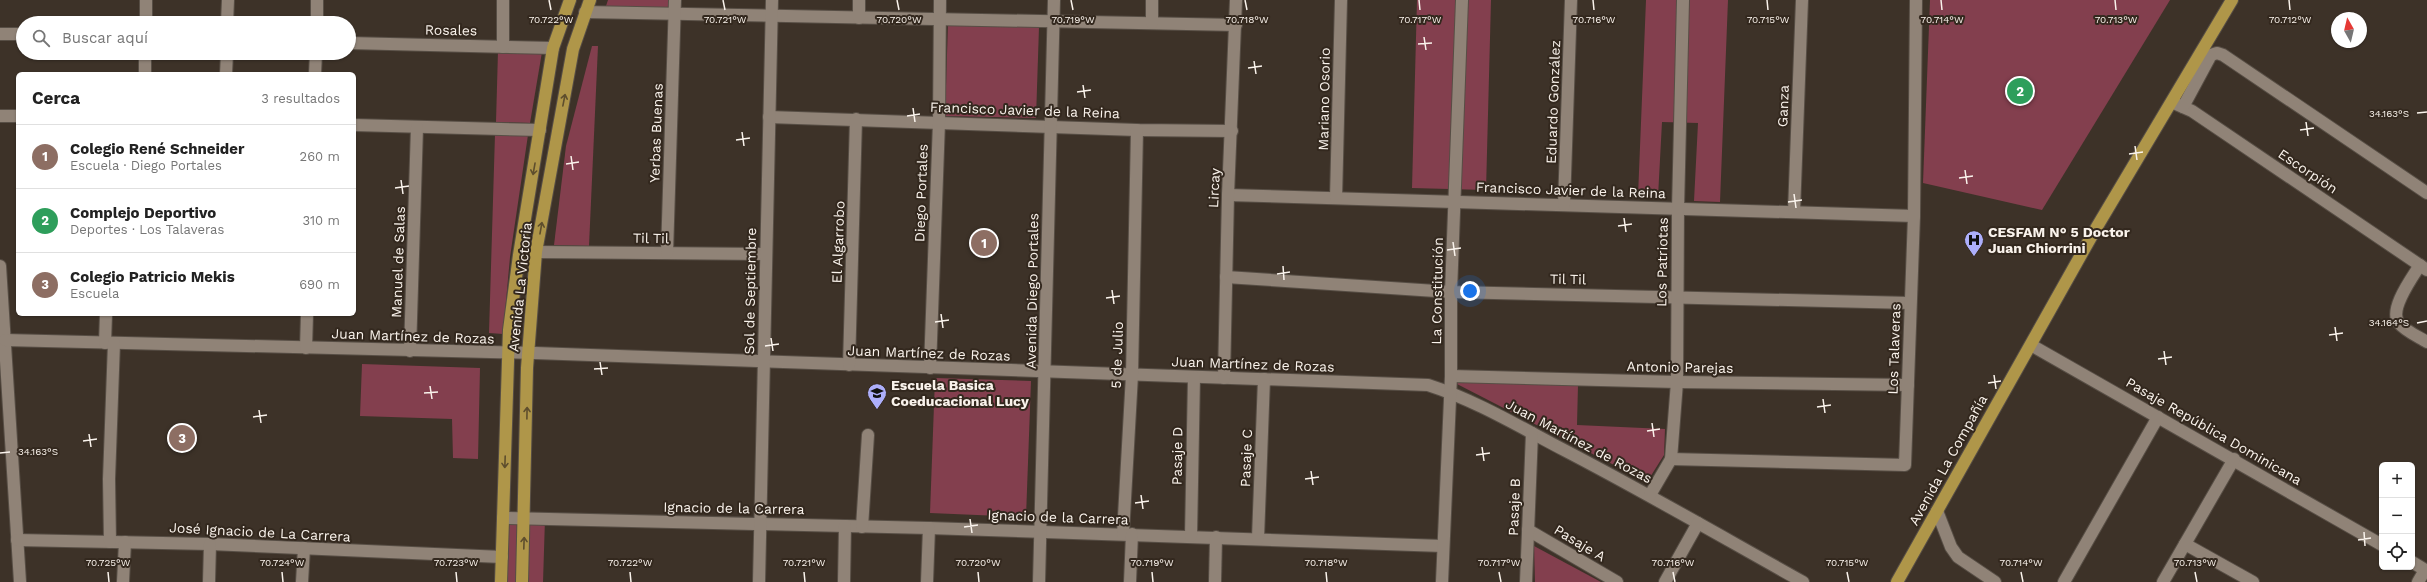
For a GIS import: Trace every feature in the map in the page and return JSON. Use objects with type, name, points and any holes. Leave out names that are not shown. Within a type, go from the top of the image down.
[{"type":"main road","name":"Avenida La Victoria","points":[[501,582],[510,353],[509,330],[519,255],[553,48],[570,0]]},
{"type":"main road","name":"Avenida La Victoria","points":[[522,582],[525,519],[528,353],[536,252],[573,49],[590,0]]},
{"type":"main road","name":"Avenida La Compañía","points":[[1897,582],[2030,345],[2170,102],[2232,0]]},
{"type":"street","points":[[146,0],[146,16]]},
{"type":"street","points":[[227,16],[228,0]]},
{"type":"street","points":[[316,16],[317,0]]},
{"type":"street","points":[[503,47],[504,0]]},
{"type":"street","name":"Yerbas Buenas","points":[[668,253],[675,0]]},
{"type":"street","name":"Sol de Septiembre","points":[[759,582],[772,0]]},
{"type":"street","points":[[859,0],[859,18]]},
{"type":"street","name":"Diego Portales","points":[[930,368],[939,122],[940,0]]},
{"type":"street","name":"Avenida Diego Portales","points":[[1039,582],[1054,0]]},
{"type":"street","points":[[1152,0],[1152,23]]},
{"type":"street","name":"Lircay","points":[[1224,378],[1228,195],[1232,131],[1236,0]]},
{"type":"street","name":"Mariano Osorio","points":[[1336,198],[1341,0]]},
{"type":"street","name":"La Constitución","points":[[1442,582],[1451,376],[1450,292],[1462,0]]},
{"type":"street","name":"Eduardo González","points":[[1564,205],[1571,0]]},
{"type":"street","name":"Los Patriotas","points":[[1650,495],[1672,459],[1677,382],[1676,296],[1683,0]]},
{"type":"street","name":"Ganza","points":[[1794,212],[1802,0]]},
{"type":"street","name":"Los Talaveras","points":[[1672,459],[1905,464],[1914,216],[1916,0]]},
{"type":"street","points":[[585,12],[675,15],[1236,25]]},
{"type":"street","points":[[0,34],[16,34]]},
{"type":"street","name":"Rosales","points":[[356,43],[553,48]]},
{"type":"street","points":[[2183,107],[2211,56],[2217,53],[2223,55],[2427,193]]},
{"type":"street","points":[[145,60],[145,72]]},
{"type":"street","points":[[226,60],[226,72]]},
{"type":"street","points":[[315,72],[316,60]]},
{"type":"street","name":"Escorpión","points":[[2170,102],[2183,107],[2423,267]]},
{"type":"street","points":[[0,116],[16,116]]},
{"type":"street","name":"Francisco Javier de la Reina","points":[[769,117],[1138,130],[1232,131]]},
{"type":"street","name":"El Algarrobo","points":[[849,365],[856,119]]},
{"type":"street","points":[[356,125],[540,130]]},
{"type":"street","name":"Manuel de Salas","points":[[410,351],[417,127]]},
{"type":"street","name":"5 de Julio","points":[[1130,582],[1127,534],[1138,130]]},
{"type":"street","name":"Francisco Javier de la Reina","points":[[1228,195],[1914,216]]},
{"type":"street","name":"Til Til","points":[[536,252],[766,254]]},
{"type":"street","points":[[0,266],[20,582]]},
{"type":"street","points":[[2423,267],[2396,306],[2395,315],[2399,324],[2427,342]]},
{"type":"street","name":"Til Til","points":[[1226,277],[1450,292],[1676,296],[1910,303]]},
{"type":"street","points":[[106,316],[110,343],[110,542]]},
{"type":"street","points":[[306,348],[307,316]]},
{"type":"street","name":"Juan Martínez de Rozas","points":[[5,340],[528,353],[1045,373],[1132,374],[1428,385],[1450,392],[1532,433],[1650,495],[1803,582]]},
{"type":"street","name":"Pasaje República Dominicana","points":[[2030,345],[2234,459],[2379,543]]},
{"type":"street","name":"Antonio Parejas","points":[[1451,376],[1677,382],[1908,385]]},
{"type":"street","name":"Pasaje D","points":[[1191,536],[1194,377]]},
{"type":"street","name":"Pasaje C","points":[[1258,538],[1264,379]]},
{"type":"street","points":[[2064,582],[2158,417]]},
{"type":"street","name":"Pasaje B","points":[[1526,582],[1532,433]]},
{"type":"street","points":[[862,527],[868,435]]},
{"type":"street","points":[[2163,582],[2234,459]]},
{"type":"street","points":[[1937,510],[1951,547],[1958,557],[1995,582]]},
{"type":"street","name":"Ignacio de la Carrera","points":[[504,518],[929,528],[1258,538],[1443,546]]},
{"type":"street","points":[[1665,582],[1698,523]]},
{"type":"street","points":[[844,582],[845,526]]},
{"type":"street","points":[[927,582],[929,528]]},
{"type":"street","name":"Pasaje A","points":[[1528,530],[1617,582]]},
{"type":"street","points":[[1215,582],[1216,537]]},
{"type":"street","name":"José Ignacio de La Carrera","points":[[17,540],[210,544],[502,557]]},
{"type":"street","points":[[124,542],[124,582]]},
{"type":"street","points":[[209,582],[210,544]]},
{"type":"street","points":[[2185,544],[2253,582]]},
{"type":"street","points":[[302,582],[304,548]]},
{"type":"street","points":[[2415,564],[2426,570],[2418,582]]},
{"type":"shaded area","points":[[608,0],[669,0],[670,8],[606,6]]},
{"type":"shaded area","points":[[1417,0],[1491,0],[1486,190],[1412,188]]},
{"type":"shaded area","points":[[1646,0],[1728,0],[1720,202],[1694,201],[1698,123],[1662,122],[1658,197],[1638,196]]},
{"type":"shaded area","points":[[1930,0],[2170,0],[2042,210],[1923,183]]},
{"type":"shaded area","points":[[948,24],[1039,27],[1036,118],[945,116]]},
{"type":"shaded area","points":[[592,46],[598,46],[589,246],[554,245],[566,146]]},
{"type":"shaded area","points":[[498,51],[542,52],[530,123],[496,122]]},
{"type":"shaded area","points":[[495,134],[528,135],[510,257],[503,334],[489,333]]},
{"type":"shaded area","points":[[362,364],[480,368],[478,459],[453,458],[452,419],[360,416]]},
{"type":"shaded area","points":[[935,378],[1031,381],[1026,517],[930,513]]},
{"type":"shaded area","points":[[1459,379],[1578,385],[1577,425],[1665,429],[1664,455],[1647,482],[1457,384]]},
{"type":"shaded area","points":[[503,518],[545,519],[543,582],[501,582]]},
{"type":"shaded area","points":[[1534,546],[1601,582],[1535,582]]},
{"type":"place","name":"Complejo Deportivo","points":[[2020,91]]},
{"type":"place","name":"Colegio René Schneider","points":[[984,243]]},
{"type":"place","name":"CESFAM N° 5 Doctor Juan Chiorrini","points":[[1974,257]]},
{"type":"place","name":"Escuela Basica Coeducacional Lucy","points":[[877,410]]},
{"type":"place","name":"Colegio Patricio Mekis","points":[[182,438]]}]
